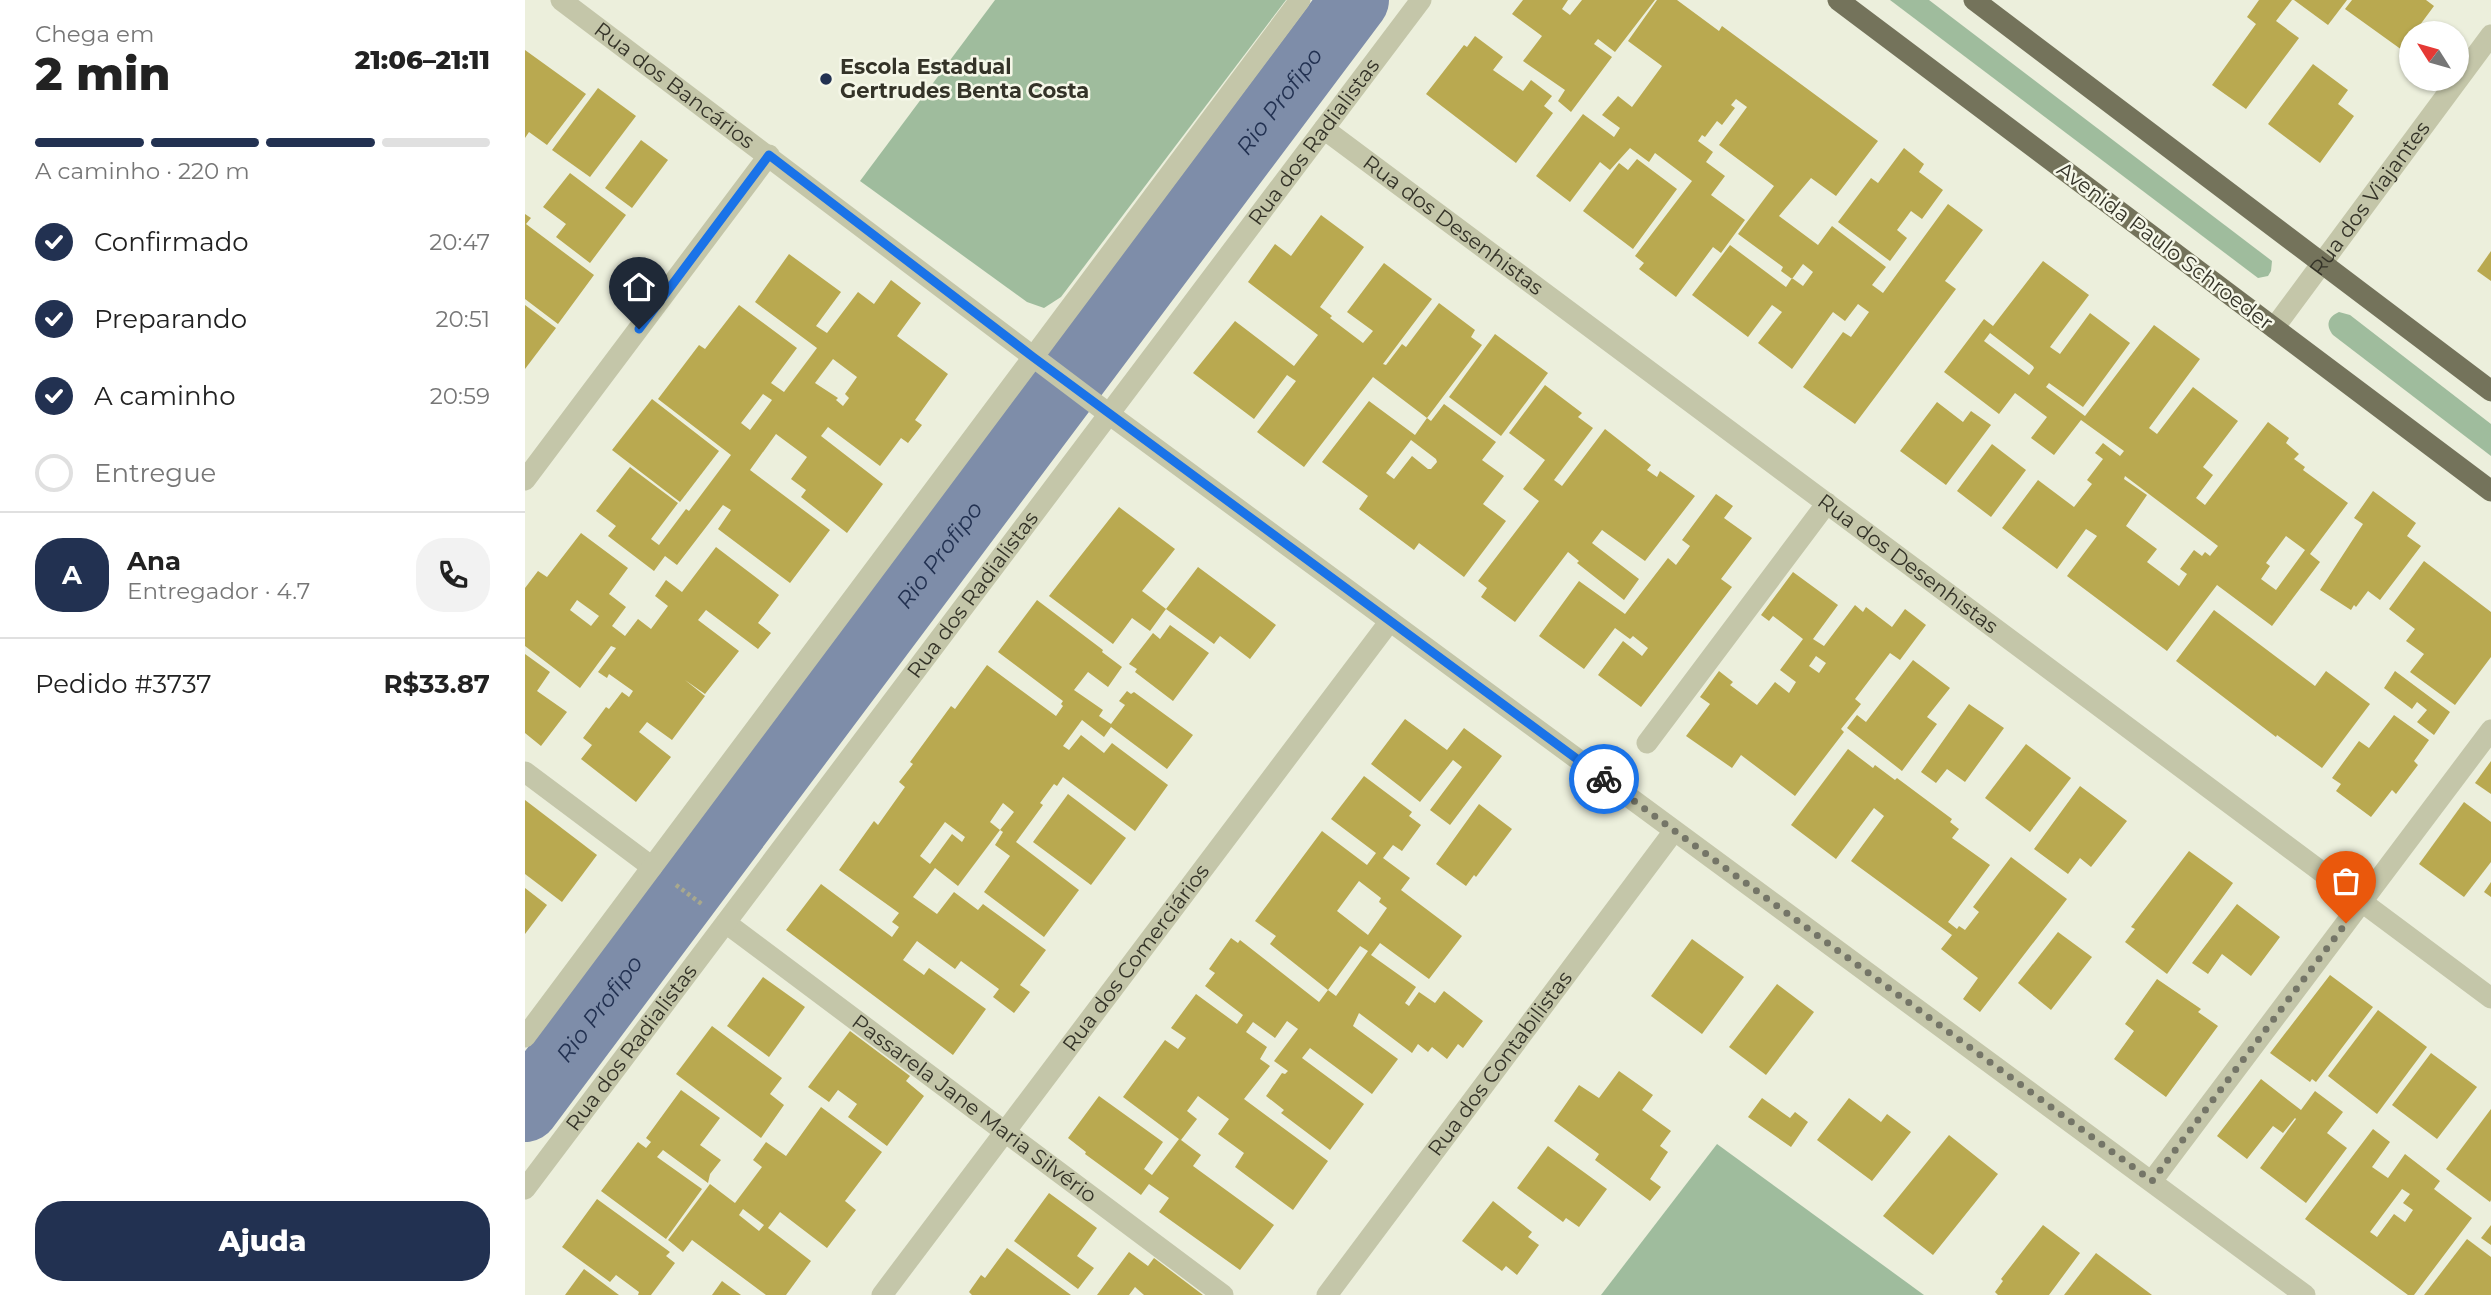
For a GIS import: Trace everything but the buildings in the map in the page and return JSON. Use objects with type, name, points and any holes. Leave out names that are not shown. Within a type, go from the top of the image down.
[{"type":"main road","name":"Avenida Paulo Schroeder","points":[[1838,0],[2491,491]]},
{"type":"main road","points":[[1974,0],[2491,391]]},
{"type":"street","name":"Rua dos Bancários","points":[[561,0],[1109,414],[2305,1295]]},
{"type":"street","points":[[525,1037],[1300,0]]},
{"type":"street","name":"Rua dos Radialistas","points":[[525,1189],[1421,0]]},
{"type":"street","name":"Rua dos Viajantes","points":[[2274,328],[2491,35]]},
{"type":"street","name":"Rua dos Desenhistas","points":[[1324,130],[2491,998]]},
{"type":"street","points":[[525,481],[769,155]]},
{"type":"street","points":[[1647,743],[1827,503]]},
{"type":"street","name":"Rua dos Comerciários","points":[[881,1295],[1390,621]]},
{"type":"street","points":[[2152,1181],[2491,730]]},
{"type":"street","points":[[525,772],[652,867]]},
{"type":"street","name":"Rua dos Contabilistas","points":[[1327,1295],[1674,831]]},
{"type":"street","name":"Passarela Jane Maria Silvério","points":[[726,923],[1223,1295]]},
{"type":"path","points":[[673,883],[705,907]]},
{"type":"green space","points":[[995,0],[1286,0],[1061,297],[1044,308],[1027,302],[860,181]]},
{"type":"green space","points":[[1890,0],[1929,0],[2272,261],[2268,276],[2258,278]]},
{"type":"green space","points":[[2339,312],[2350,315],[2491,424],[2491,456],[2333,335],[2329,322],[2332,316]]},
{"type":"green space","points":[[1717,1144],[1924,1295],[1601,1295]]},
{"type":"waterway","name":"Rio Profipo","points":[[525,1108],[1355,0]]},
{"type":"way so far","points":[[1604,779],[2152,1181],[2346,923]]},
{"type":"place","name":"Escola Estadual Gertrudes Benta Costa","points":[[826,79]]},
{"type":"route","points":[[639,329],[769,155],[1033,357],[1604,779]]}]
